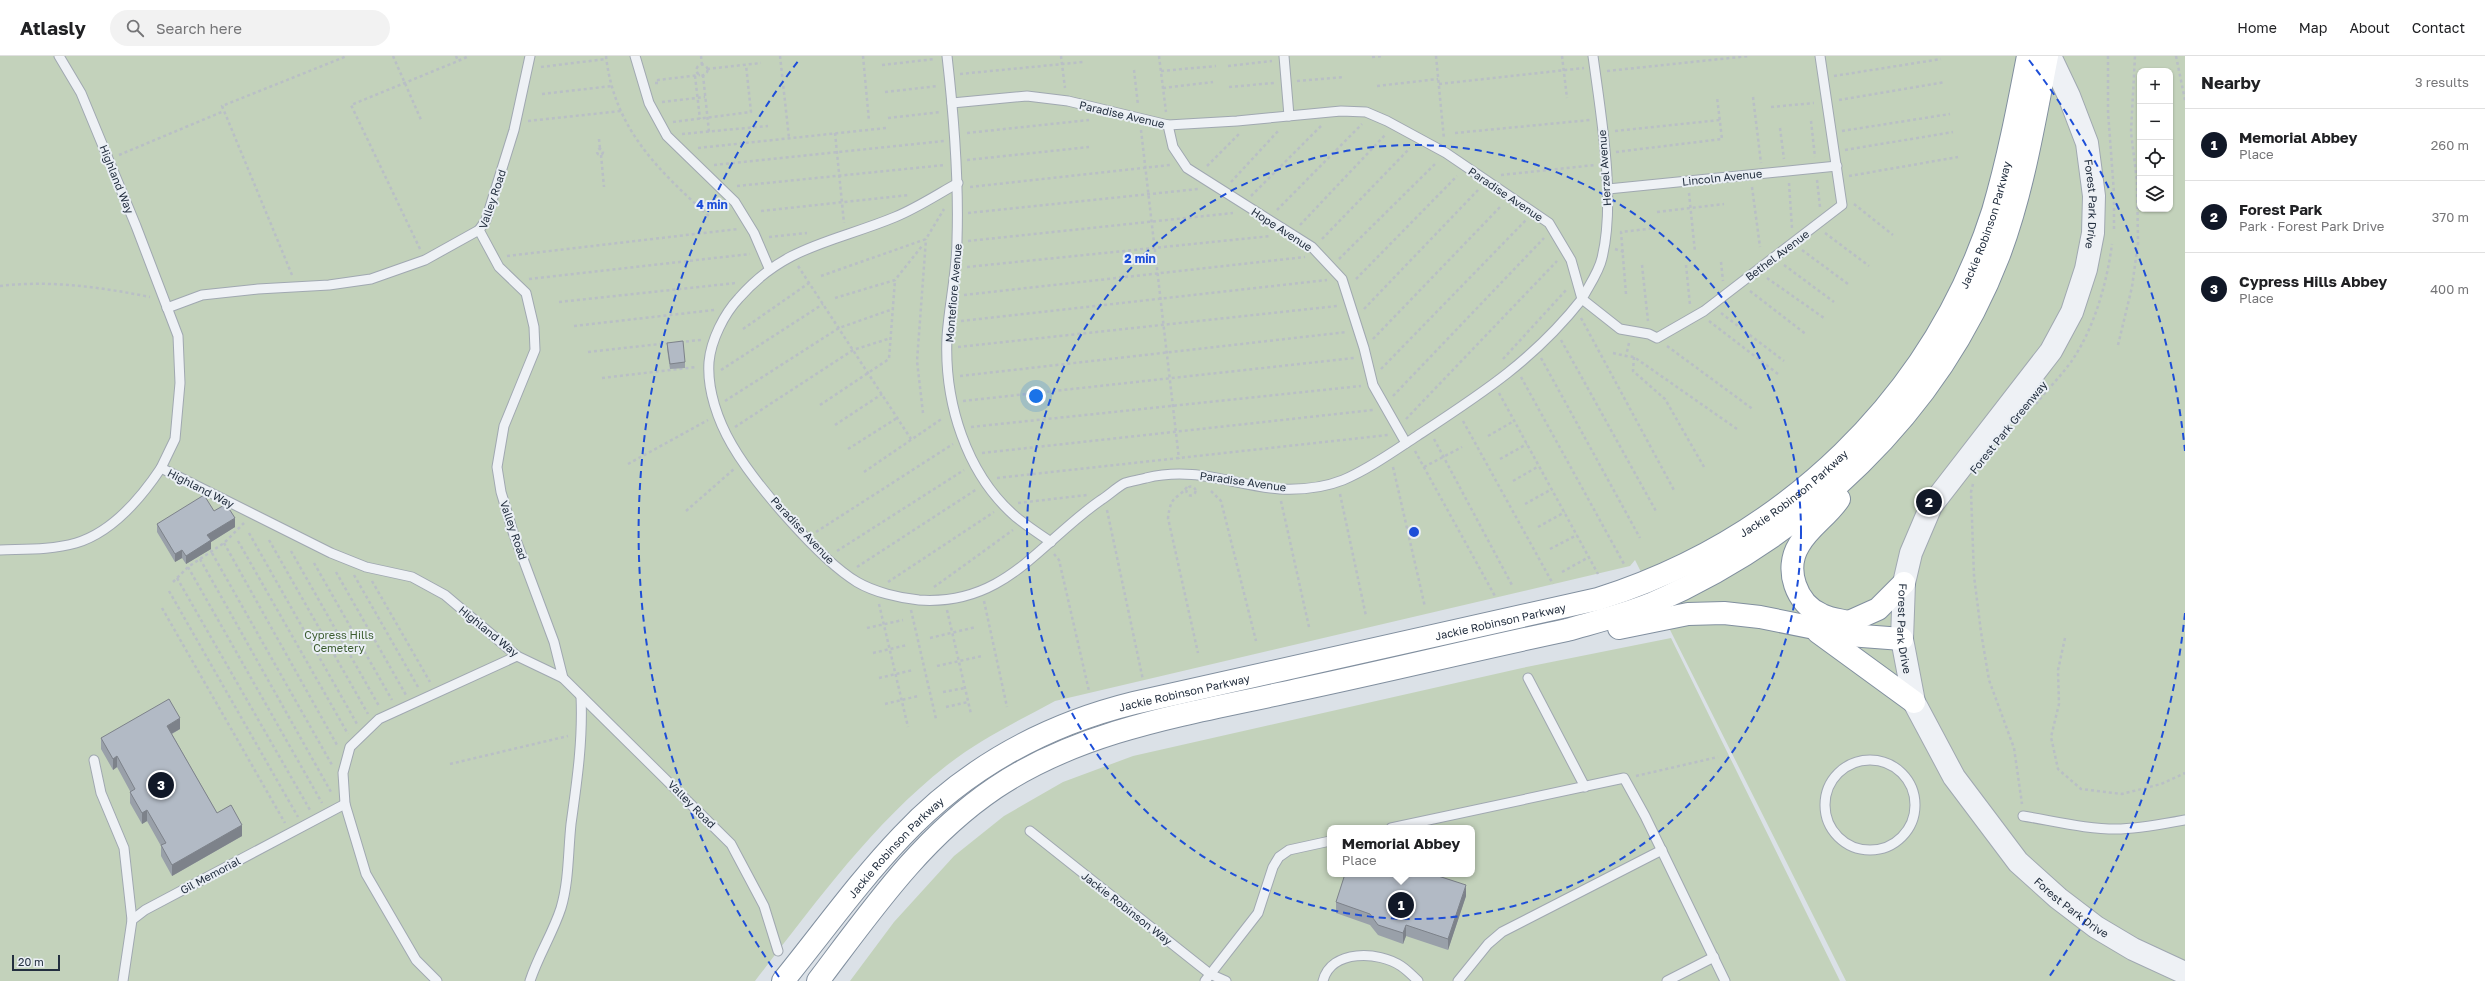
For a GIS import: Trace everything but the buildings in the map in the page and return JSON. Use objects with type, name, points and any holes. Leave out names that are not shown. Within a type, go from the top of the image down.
[{"type":"highway","name":"Jackie Robinson Parkway","points":[[818,981],[896,880],[933,839],[995,788],[1064,751],[1137,726],[1593,623],[1650,604],[1723,567],[1756,548],[1803,514],[1868,457],[1907,413],[1938,370],[1986,284],[2010,222],[2028,151],[2032,84],[2028,56]]},
{"type":"highway","name":"Jackie Robinson Parkway","points":[[783,981],[884,855],[919,819],[978,770],[1048,731],[1090,715],[1134,703],[1598,599],[1654,578],[1707,553],[1734,539],[1778,508],[1828,467],[1873,421],[1911,373],[1944,322],[1969,271],[1992,211],[2032,84],[2047,56]]},
{"type":"highway","points":[[1868,457],[1837,503],[1803,539],[1793,562],[1795,585],[1808,606],[1821,615],[1849,622],[1902,631]]},
{"type":"highway","points":[[1849,622],[1878,608],[1904,583]]},
{"type":"highway","points":[[1536,636],[1622,628],[1667,618],[1708,613],[1760,617],[1814,629],[1868,637],[1902,631]]},
{"type":"highway","points":[[1814,629],[1914,702]]},
{"type":"street","name":"Forest Park Drive","points":[[2050,56],[2069,96],[2087,143],[2094,196],[2093,233],[2086,270],[2072,312],[2051,352],[1931,506],[1911,553],[1904,583],[1902,631],[1914,702],[1954,777],[2018,862],[2058,898],[2096,927],[2133,949],[2185,973]]},
{"type":"lane","name":"Highland Way","points":[[59,56],[81,93],[178,336],[180,383],[175,439],[161,468],[344,558],[363,565],[412,577],[445,595],[517,656],[563,678]]},
{"type":"lane","name":"Valley Road","points":[[530,56],[508,152],[486,220],[479,230],[499,266],[526,293],[534,327],[535,350],[504,426],[497,467],[501,492],[511,525],[554,642],[563,678],[692,803],[731,844],[764,906],[778,950]]},
{"type":"lane","points":[[635,56],[649,103],[668,136],[735,202],[750,227],[769,268]]},
{"type":"lane","name":"Herzel Avenue","points":[[1582,299],[1602,260],[1606,230],[1608,189],[1593,56]]},
{"type":"lane","points":[[1820,56],[1841,194]]},
{"type":"lane","name":"Montefiore Avenue","points":[[947,57],[958,185],[957,242],[948,348],[954,406],[968,455],[974,464],[1004,504],[1049,544]]},
{"type":"lane","points":[[1284,58],[1291,116]]},
{"type":"lane","name":"Paradise Avenue","points":[[952,107],[1027,96],[1066,101],[1168,125],[1291,116],[1336,111],[1366,112],[1394,125],[1446,153],[1549,223],[1566,252],[1582,299],[1556,331],[1516,368],[1408,442],[1337,482],[1315,489],[1278,489],[1205,475],[1166,473],[1125,483],[1084,512],[1030,562],[1005,579],[982,591],[944,600],[912,599],[875,590],[858,582],[826,558],[807,537],[743,461],[726,433],[717,411],[710,365],[716,338],[731,308],[736,300],[769,268],[805,248],[900,215],[958,185]]},
{"type":"lane","name":"Hope Avenue","points":[[1168,125],[1173,147],[1184,164],[1219,189],[1313,248],[1342,279],[1365,352],[1372,382],[1399,431],[1408,442]]},
{"type":"lane","name":"Lincoln Avenue","points":[[1608,189],[1837,166]]},
{"type":"lane","name":"Bethel Avenue","points":[[1653,336],[1695,316],[1711,306],[1842,205],[1841,194]]},
{"type":"lane","points":[[166,304],[202,295],[371,279],[425,260],[479,230]]},
{"type":"lane","points":[[1582,299],[1620,329],[1632,330],[1653,336]]},
{"type":"lane","points":[[0,550],[45,549],[76,543],[98,532],[120,517],[142,496],[161,468]]},
{"type":"lane","points":[[436,981],[416,960],[366,874],[342,805],[342,773],[353,744],[374,724],[385,716],[517,656]]},
{"type":"lane","points":[[1528,678],[1585,787]]},
{"type":"lane","points":[[530,981],[537,959],[561,909],[567,880],[582,733],[581,696]]},
{"type":"lane","points":[[94,760],[101,793],[124,848],[132,920],[123,981]]},
{"type":"lane","points":[[1874,760],[1888,764],[1900,772],[1909,783],[1914,796],[1914,810],[1911,824],[1898,840],[1879,849],[1865,850],[1851,846],[1839,839],[1830,828],[1826,815],[1825,800],[1828,787],[1836,775],[1847,766],[1860,761],[1874,760]]},
{"type":"lane","points":[[1405,825],[1624,778],[1662,850],[1725,981]]},
{"type":"lane","name":"Gil Memorial","points":[[132,920],[145,910],[342,805]]},
{"type":"lane","points":[[2023,816],[2076,825],[2119,829],[2152,827],[2185,820]]},
{"type":"lane","name":"Jackie Robinson Way","points":[[1030,831],[1208,978],[1226,981]]},
{"type":"lane","points":[[1208,978],[1258,913],[1273,867],[1279,857],[1289,850],[1327,842]]},
{"type":"lane","points":[[1458,981],[1488,944],[1502,932],[1662,850]]},
{"type":"lane","points":[[1323,981],[1334,963],[1354,956],[1377,957],[1401,966],[1418,981]]},
{"type":"lane","points":[[1667,981],[1714,957]]},
{"type":"path","points":[[297,287],[222,106],[348,56]]},
{"type":"path","points":[[393,56],[422,122]]},
{"type":"path","points":[[456,56],[458,61]]},
{"type":"path","points":[[425,260],[351,105],[469,56]]},
{"type":"path","points":[[701,56],[702,65]]},
{"type":"path","points":[[780,56],[789,138]]},
{"type":"path","points":[[863,56],[869,120]]},
{"type":"path","points":[[1061,56],[1066,101]]},
{"type":"path","points":[[1159,56],[1168,125]]},
{"type":"path","points":[[1372,57],[1383,56]]},
{"type":"path","points":[[1331,267],[1446,153],[1436,56]]},
{"type":"path","points":[[1562,56],[1567,98]]},
{"type":"path","points":[[1439,84],[1564,70],[1595,70],[1749,56]]},
{"type":"path","points":[[2108,56],[2108,112],[2115,207],[2113,233]]},
{"type":"path","points":[[2118,345],[2132,288],[2138,243],[2137,182],[2131,132],[2135,56]]},
{"type":"path","points":[[2176,56],[2185,100]]},
{"type":"path","points":[[541,67],[606,57],[612,86],[630,131],[646,155],[666,178],[710,217]]},
{"type":"path","points":[[882,65],[947,57]]},
{"type":"path","points":[[1228,66],[1284,58]]},
{"type":"path","points":[[1823,77],[1941,59]]},
{"type":"path","points":[[885,92],[949,80],[1083,62]]},
{"type":"path","points":[[707,69],[761,63]]},
{"type":"path","points":[[643,84],[696,76],[703,75],[707,74],[706,65],[696,66],[696,76],[700,119]]},
{"type":"path","points":[[660,123],[751,112],[746,65]]},
{"type":"path","points":[[1161,71],[1216,66]]},
{"type":"path","points":[[1134,70],[1179,458],[1185,474],[1187,494],[1192,495],[1195,493],[1195,488],[1185,474]]},
{"type":"path","points":[[703,75],[709,132]]},
{"type":"path","points":[[1377,86],[1438,79]]},
{"type":"path","points":[[1163,88],[1213,82]]},
{"type":"path","points":[[1771,107],[1827,101],[1945,82]]},
{"type":"path","points":[[542,94],[612,86]]},
{"type":"path","points":[[649,103],[705,97]]},
{"type":"path","points":[[1604,153],[1722,139],[1717,97]]},
{"type":"path","points":[[1753,97],[1762,173]]},
{"type":"path","points":[[888,118],[952,107]]},
{"type":"path","points":[[109,160],[224,111]]},
{"type":"path","points":[[524,121],[621,111]]},
{"type":"path","points":[[1243,204],[1336,111]]},
{"type":"path","points":[[1832,133],[1950,114]]},
{"type":"path","points":[[1268,219],[1372,115]]},
{"type":"path","points":[[958,214],[1149,194],[1219,189],[1291,116]]},
{"type":"path","points":[[1198,175],[1254,119]]},
{"type":"path","points":[[1455,133],[1600,119]]},
{"type":"path","points":[[698,166],[837,152],[1090,120]]},
{"type":"path","points":[[1601,133],[1720,120]]},
{"type":"path","points":[[1811,121],[1816,168],[1818,224],[1870,266]]},
{"type":"path","points":[[955,269],[1291,233],[1394,125]]},
{"type":"path","points":[[668,136],[768,126]]},
{"type":"path","points":[[682,150],[886,128]]},
{"type":"path","points":[[1780,128],[1787,171],[1793,244],[1848,284]]},
{"type":"path","points":[[1834,152],[1953,132]]},
{"type":"path","points":[[835,133],[846,235]]},
{"type":"path","points":[[1313,248],[1419,138]]},
{"type":"path","points":[[599,139],[600,149],[604,152],[601,155],[604,187]]},
{"type":"path","points":[[720,188],[840,176],[1089,147]]},
{"type":"path","points":[[1838,178],[1958,157]]},
{"type":"path","points":[[958,185],[1184,164]]},
{"type":"path","points":[[1354,319],[1485,179],[1605,164]]},
{"type":"path","points":[[1345,290],[1466,167]]},
{"type":"path","points":[[1752,174],[1752,198],[1760,247]]},
{"type":"path","points":[[1688,181],[1695,252]]},
{"type":"path","points":[[1841,194],[1893,234]]},
{"type":"path","points":[[761,211],[911,195]]},
{"type":"path","points":[[864,472],[954,406],[1169,379],[1365,352],[1511,196]]},
{"type":"path","points":[[1657,212],[1724,204]]},
{"type":"path","points":[[957,242],[1254,210]]},
{"type":"path","points":[[923,413],[916,361],[926,239],[942,212]]},
{"type":"path","points":[[960,428],[1173,407],[1372,382],[1534,212]]},
{"type":"path","points":[[500,257],[750,227]]},
{"type":"path","points":[[1626,294],[1622,232],[1656,228]]},
{"type":"path","points":[[968,455],[1385,407],[1553,229]]},
{"type":"path","points":[[756,239],[807,233]]},
{"type":"path","points":[[821,276],[926,239]]},
{"type":"path","name":"Forest Park Greenway","points":[[2032,409],[2071,361],[2088,328],[2103,290],[2112,239]]},
{"type":"path","points":[[919,241],[922,246]]},
{"type":"path","points":[[820,405],[867,372],[890,359],[895,280],[922,246]]},
{"type":"path","points":[[846,574],[986,481],[1399,431],[1566,252]]},
{"type":"path","points":[[529,279],[763,253]]},
{"type":"path","points":[[792,256],[911,439]]},
{"type":"path","points":[[952,296],[1320,256]]},
{"type":"path","points":[[1774,257],[1834,302]]},
{"type":"path","points":[[1721,262],[1725,295]]},
{"type":"path","points":[[1642,265],[1653,336],[1754,410]]},
{"type":"path","points":[[1686,265],[1695,316],[1778,374]]},
{"type":"path","points":[[1757,270],[1824,318]]},
{"type":"path","points":[[949,323],[1342,279]]},
{"type":"path","points":[[1497,365],[1576,279]]},
{"type":"path","points":[[835,298],[895,280]]},
{"type":"path","points":[[559,302],[755,281]]},
{"type":"path","points":[[743,329],[810,283]]},
{"type":"path","points":[[1740,283],[1807,334]]},
{"type":"path","points":[[0,286],[59,284],[112,289],[166,304]]},
{"type":"path","points":[[711,377],[823,304]]},
{"type":"path","points":[[948,348],[1350,304]]},
{"type":"path","points":[[1711,306],[1784,361]]},
{"type":"path","points":[[574,326],[731,308]]},
{"type":"path","points":[[1575,308],[1675,492]]},
{"type":"path","points":[[628,464],[717,411],[839,328],[893,309]]},
{"type":"path","points":[[1626,356],[1632,330]]},
{"type":"path","points":[[950,377],[1358,331]]},
{"type":"path","points":[[1556,331],[1657,513]]},
{"type":"path","points":[[588,352],[716,338]]},
{"type":"path","points":[[726,433],[853,350],[891,338]]},
{"type":"path","points":[[1536,350],[1640,538]]},
{"type":"path","points":[[1613,353],[1634,357],[1738,429]]},
{"type":"path","points":[[1634,357],[1632,371],[1665,399],[1704,467]]},
{"type":"path","points":[[602,378],[710,365]]},
{"type":"path","points":[[1516,368],[1624,564]]},
{"type":"path","points":[[1494,384],[1598,574]]},
{"type":"path","points":[[835,425],[882,394]]},
{"type":"path","points":[[1456,410],[1553,584]]},
{"type":"path","points":[[848,449],[897,418]]},
{"type":"path","points":[[1488,436],[1514,421]]},
{"type":"path","points":[[1428,428],[1513,587]]},
{"type":"path","points":[[807,537],[963,438]]},
{"type":"path","points":[[1408,442],[1424,467],[1496,598]]},
{"type":"path","points":[[1500,459],[1527,444]]},
{"type":"path","points":[[1424,467],[1462,447]]},
{"type":"path","points":[[1389,453],[1425,607]]},
{"type":"path","points":[[686,511],[743,461]]},
{"type":"path","points":[[826,558],[974,464]]},
{"type":"path","points":[[1513,481],[1539,466]]},
{"type":"path","name":"Forest Park Greenway","points":[[1976,479],[1971,492],[1976,604],[1989,680],[2014,748],[2023,816]]},
{"type":"path","points":[[1337,482],[1366,616]]},
{"type":"path","points":[[1198,653],[1168,518],[1169,505],[1176,496],[1191,486],[1199,488]]},
{"type":"path","points":[[1278,489],[1309,626]]},
{"type":"path","points":[[1525,504],[1552,489]]},
{"type":"path","points":[[1208,490],[1221,501],[1256,641]]},
{"type":"path","points":[[908,727],[885,624],[875,590],[1004,504],[1113,492]]},
{"type":"path","points":[[1105,498],[1143,680]]},
{"type":"path","points":[[1538,526],[1565,512]]},
{"type":"path","points":[[173,582],[188,567],[212,553],[224,543],[253,514]]},
{"type":"path","points":[[936,719],[912,599],[1023,522]]},
{"type":"path","points":[[249,533],[363,735]]},
{"type":"path","points":[[1550,549],[1577,535]]},
{"type":"path","points":[[269,540],[374,724]]},
{"type":"path","points":[[238,541],[353,744]]},
{"type":"path","points":[[224,543],[346,761]]},
{"type":"path","points":[[1049,544],[1059,560],[1089,691]]},
{"type":"path","points":[[291,551],[385,716]]},
{"type":"path","points":[[212,553],[343,784]]},
{"type":"path","points":[[1562,572],[1589,557]]},
{"type":"path","points":[[344,558],[425,698]]},
{"type":"path","points":[[200,559],[342,805]]},
{"type":"path","points":[[314,563],[398,710]]},
{"type":"path","points":[[363,565],[437,693]]},
{"type":"path","points":[[188,567],[328,813]]},
{"type":"path","points":[[336,572],[411,704]]},
{"type":"path","points":[[177,578],[315,820]]},
{"type":"path","points":[[169,591],[303,826]]},
{"type":"path","points":[[982,591],[1007,707]]},
{"type":"path","points":[[944,600],[971,714]]},
{"type":"path","points":[[162,608],[290,833]]},
{"type":"path","points":[[867,628],[903,620]]},
{"type":"path","points":[[930,638],[976,627]]},
{"type":"path","points":[[2065,638],[2058,670],[2059,704],[2051,737],[2058,769],[2081,789],[2122,794],[2161,784],[2185,772]]},
{"type":"path","points":[[873,653],[907,645]]},
{"type":"path","points":[[937,666],[982,656]]},
{"type":"path","points":[[879,678],[913,670]]},
{"type":"path","points":[[943,692],[965,688]]},
{"type":"path","points":[[885,704],[918,696]]},
{"type":"path","points":[[946,707],[968,702]]},
{"type":"path","points":[[450,764],[582,733]]},
{"type":"path","points":[[1624,778],[1718,757]]},
{"type":"green space","name":"Cypress Hills Cemetery","points":[[0,56],[2185,56],[2185,981],[1846,981],[1635,560],[1630,566],[1055,701],[999,731],[972,748],[946,766],[919,789],[868,840],[844,868],[755,981],[0,981]]},
{"type":"green space","points":[[1671,638],[1840,981],[850,981],[894,922],[954,856],[1004,816],[1063,782],[1133,756],[1522,668]]},
{"type":"place","name":"Forest Park","points":[[1929,502]]},
{"type":"place","name":"Cypress Hills Abbey","points":[[161,785]]},
{"type":"place","name":"Memorial Abbey","points":[[1401,905]]}]
